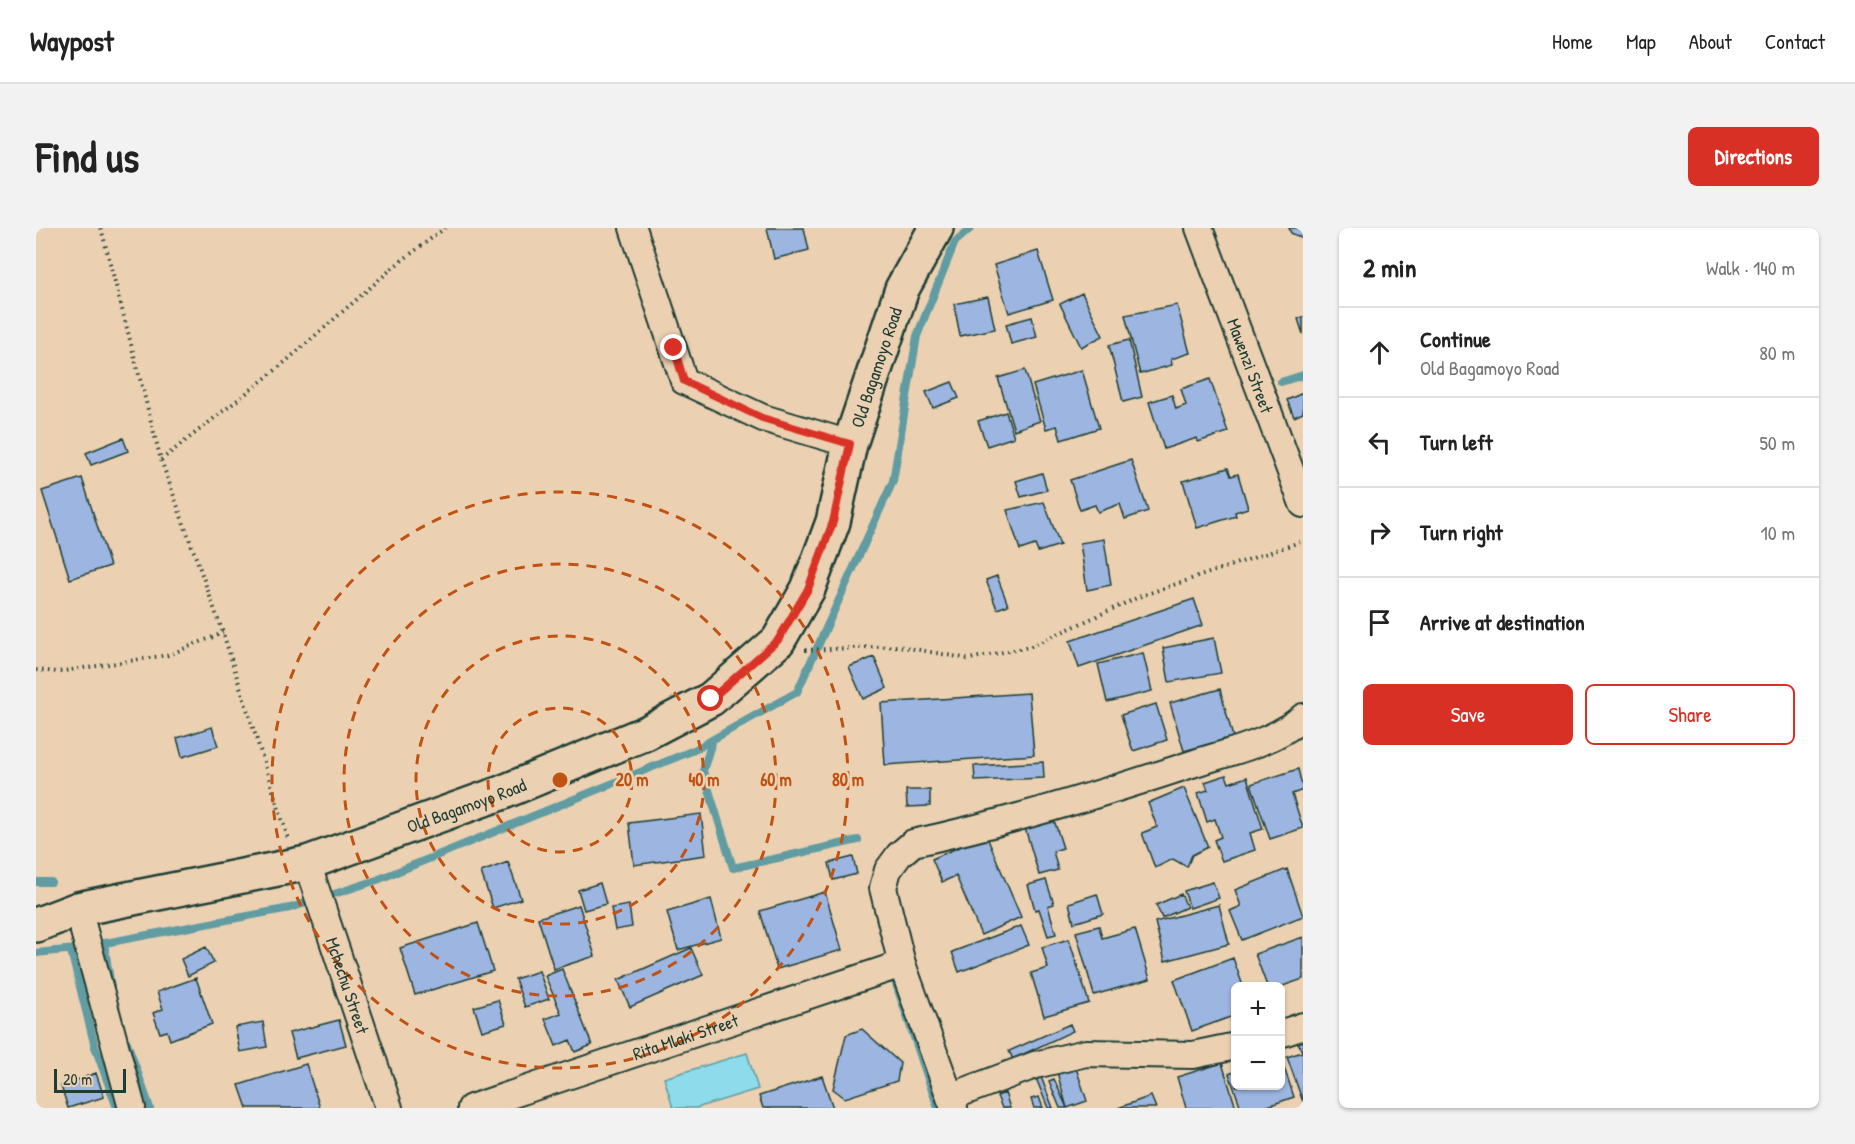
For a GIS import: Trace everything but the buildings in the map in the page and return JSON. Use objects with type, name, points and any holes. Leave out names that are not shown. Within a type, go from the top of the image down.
[{"type":"main road","name":"Old Bagamoyo Road","points":[[78,909],[302,864],[501,793],[646,734],[711,699],[778,640],[808,589],[833,522],[850,444],[902,289],[936,228]]},
{"type":"main road","points":[[36,903],[78,909]]},
{"type":"main road","points":[[36,925],[78,909]]},
{"type":"street","points":[[633,228],[684,381],[762,418],[850,444]]},
{"type":"street","name":"Mawenzi Street","points":[[1198,228],[1303,504]]},
{"type":"street","points":[[1231,1047],[1193,1054],[1086,1053],[1035,1065],[952,1103],[902,964],[883,888],[888,870],[898,855],[914,843],[1094,797],[1243,747],[1294,725],[1303,717]]},
{"type":"street","name":"Mchechu Street","points":[[302,864],[389,1108]]},
{"type":"street","points":[[78,909],[132,1108]]},
{"type":"street","name":"Rita Mlaki Street","points":[[471,1108],[902,964]]},
{"type":"street","points":[[1285,1033],[1303,1026]]},
{"type":"path","points":[[101,228],[161,460],[302,864]]},
{"type":"path","points":[[161,460],[276,369],[396,265],[445,228]]},
{"type":"path","points":[[801,650],[898,646],[969,659],[1029,647],[1141,596],[1303,540]]},
{"type":"path","points":[[36,670],[58,672],[168,655],[223,633]]},
{"type":"water","points":[[747,1053],[758,1089],[696,1108],[673,1108],[664,1078]]},
{"type":"waterway","points":[[325,897],[377,880],[694,750],[797,692],[893,481],[917,336],[955,242],[971,228]]},
{"type":"waterway","points":[[1281,382],[1303,375]]},
{"type":"waterway","points":[[712,741],[703,771],[733,868],[858,840]]},
{"type":"waterway","points":[[36,882],[51,882]]},
{"type":"waterway","points":[[100,944],[290,908],[315,900]]},
{"type":"waterway","points":[[104,943],[111,987]]},
{"type":"waterway","points":[[36,953],[76,949]]},
{"type":"waterway","points":[[71,951],[95,1047],[117,1108]]},
{"type":"waterway","points":[[884,978],[895,981],[938,1108]]},
{"type":"waterway","points":[[127,1042],[150,1108]]},
{"type":"route","points":[[674,348],[684,381],[762,418],[850,444],[833,522],[808,589],[778,640],[711,699]]}]
